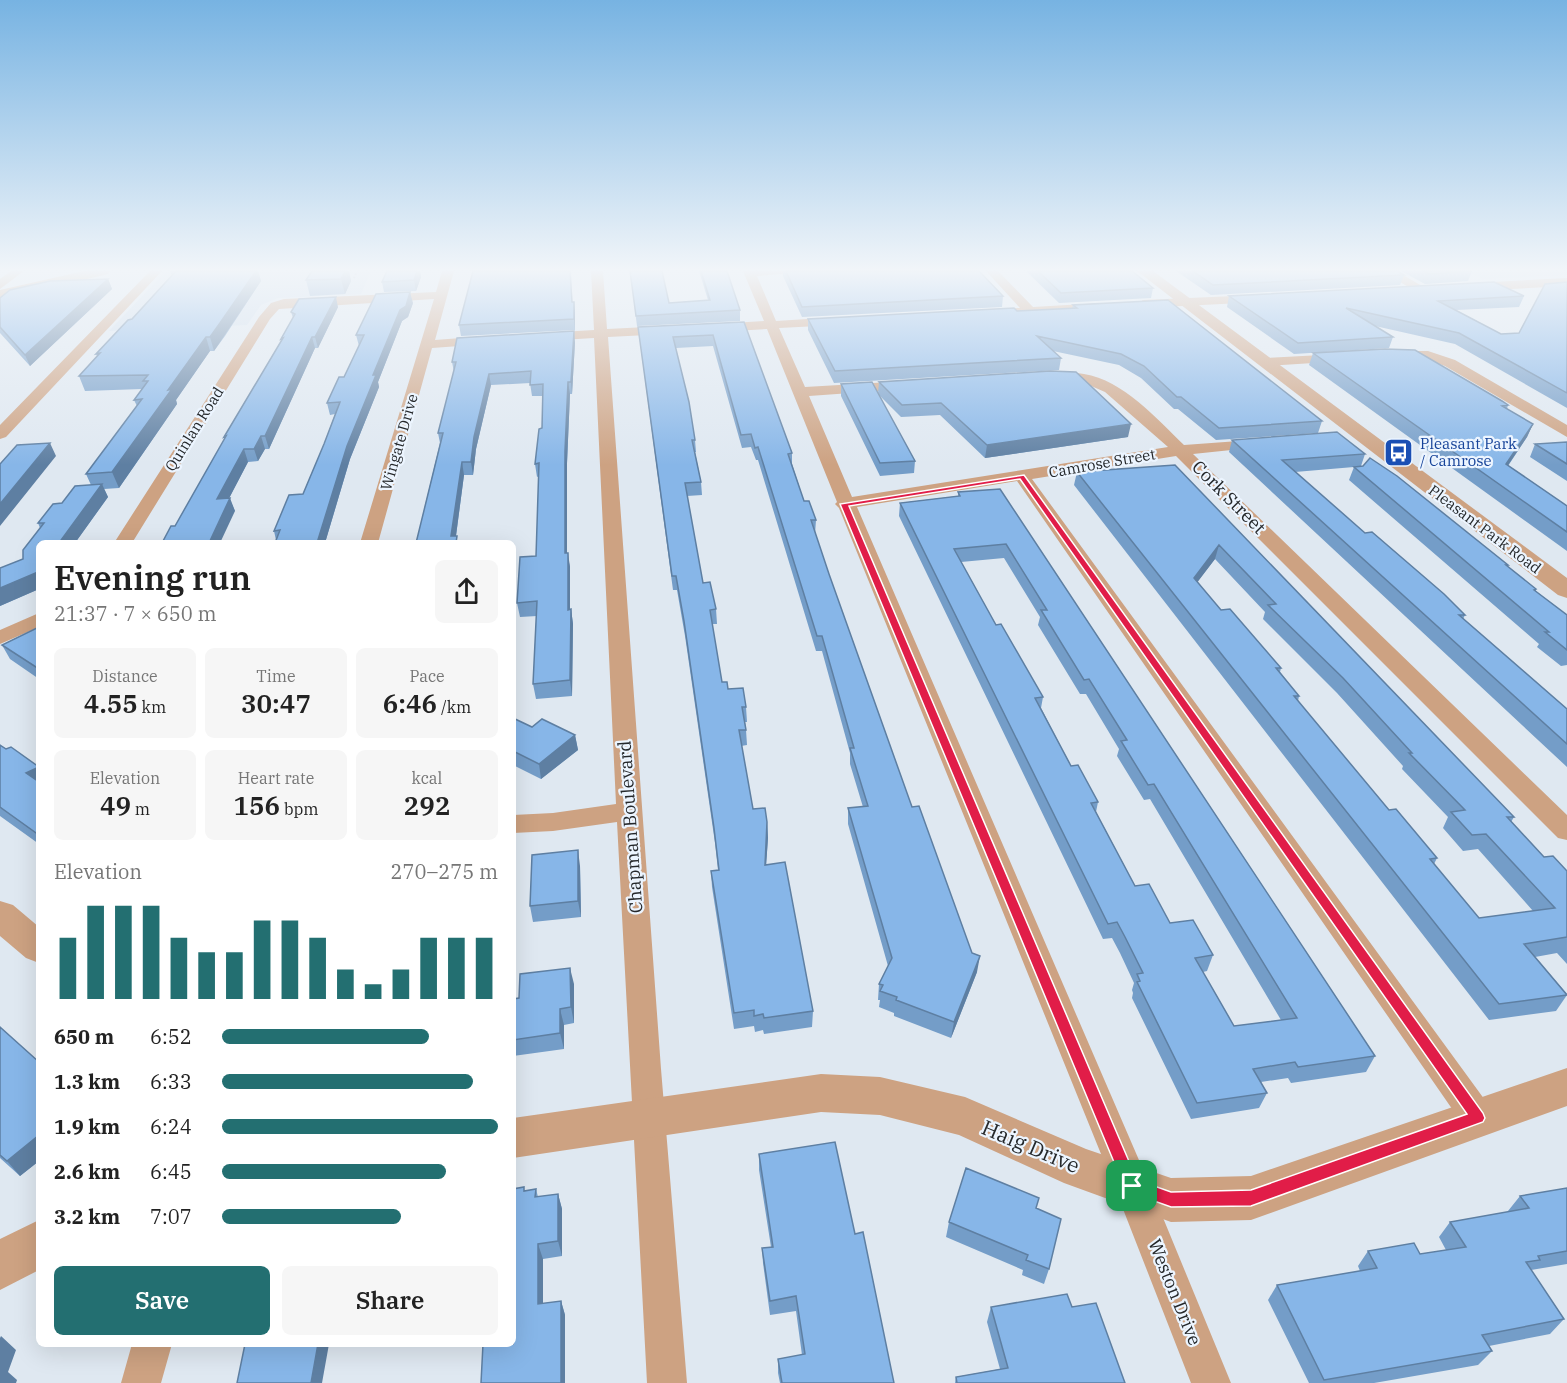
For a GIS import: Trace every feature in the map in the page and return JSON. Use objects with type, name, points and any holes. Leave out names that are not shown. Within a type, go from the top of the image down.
[{"type":"street","points":[[0,434],[94,336]]},
{"type":"street","name":"Quinlan Road","points":[[125,540],[253,336]]},
{"type":"street","name":"Wingate Drive","points":[[370,540],[430,336]]},
{"type":"street","points":[[532,338],[573,336]]},
{"type":"street","name":"Chapman Boulevard","points":[[599,336],[648,1120],[667,1383]]},
{"type":"street","name":"Weston Drive","points":[[776,336],[844,504],[1132,1186],[1211,1383]]},
{"type":"street","name":"Pleasant Park Road","points":[[1230,336],[1567,590]]},
{"type":"street","points":[[428,344],[499,340]]},
{"type":"street","points":[[1380,355],[1428,355],[1450,363],[1567,432]]},
{"type":"street","points":[[1265,362],[1358,357]]},
{"type":"street","name":"Cork Street","points":[[1036,377],[1084,378],[1110,389],[1181,450],[1567,831]]},
{"type":"street","points":[[798,392],[929,384]]},
{"type":"street","points":[[1337,437],[1361,435]]},
{"type":"street","name":"Camrose Street","points":[[844,504],[1181,450],[1277,441]]},
{"type":"street","points":[[1022,477],[1478,1118]]},
{"type":"street","points":[[0,638],[36,621]]},
{"type":"street","points":[[516,824],[553,822],[630,811]]},
{"type":"street","points":[[0,915],[36,945]]},
{"type":"street","name":"Haig Drive","points":[[516,1138],[821,1094],[880,1096],[965,1117],[1080,1168],[1171,1200],[1251,1198],[1567,1087]]},
{"type":"street","points":[[0,1266],[36,1245]]},
{"type":"street","points":[[141,1383],[151,1347]]},
{"type":"building","points":[[8,336],[46,336],[25,355]]},
{"type":"building","points":[[113,336],[211,336],[206,337],[168,390],[172,389],[112,472],[86,474],[142,399],[134,400],[148,381],[143,381],[148,375],[79,376],[100,353],[96,354]]},
{"type":"building","points":[[283,336],[316,336],[312,337],[265,436],[261,436],[254,449],[244,449],[217,499],[230,498],[210,540],[164,540],[171,526],[175,526],[226,436],[224,437],[283,338],[281,339]]},
{"type":"building","points":[[364,336],[389,336],[347,446],[318,540],[276,540],[280,530],[274,531],[289,495],[303,494],[324,444],[340,402],[327,403],[339,377],[344,377]]},
{"type":"building","points":[[574,336],[571,382],[568,382],[565,451],[565,553],[568,553],[568,610],[571,609],[570,680],[533,684],[537,601],[517,603],[520,557],[536,556],[539,463],[535,464],[539,429],[542,428],[543,384],[530,385],[531,371],[489,374],[474,437],[471,462],[462,462],[451,536],[457,536],[456,540],[417,540],[443,433],[438,433],[456,362],[452,362],[457,338]]},
{"type":"building","points":[[639,336],[702,336],[673,337],[689,402],[695,440],[692,440],[701,482],[685,483],[703,583],[710,582],[716,609],[710,610],[722,682],[727,682],[728,689],[743,688],[746,707],[742,707],[746,730],[739,730],[753,809],[765,808],[767,822],[765,865],[785,862],[813,1011],[764,1018],[763,1014],[754,1016],[754,1010],[734,1013],[711,871],[719,870],[714,828],[684,621],[676,576],[672,576]]},
{"type":"building","points":[[713,336],[749,336],[792,453],[788,454],[804,501],[809,501],[816,520],[811,520],[912,807],[919,806],[972,953],[980,956],[954,1022],[896,1000],[897,997],[880,991],[883,985],[879,984],[892,958],[848,808],[868,806],[850,748],[854,748],[822,636],[817,636],[758,447],[755,448],[751,434],[741,435]]},
{"type":"building","points":[[817,336],[1213,336],[1322,421],[1219,428],[1181,397],[1177,397],[1144,366],[1121,354],[1037,336],[1061,358],[835,371]]},
{"type":"building","points":[[1287,336],[1393,337],[1298,343]]},
{"type":"building","points":[[1464,336],[1567,336],[1567,393]]},
{"type":"building","points":[[1385,349],[1415,350],[1502,401],[1508,405],[1502,406],[1533,424],[1506,464],[1567,506],[1567,532],[1313,353]]},
{"type":"building","points":[[1050,371],[1076,372],[1131,424],[987,445],[941,403],[902,405],[879,382]]},
{"type":"building","points":[[872,382],[915,461],[880,463],[841,384]]},
{"type":"building","points":[[1337,432],[1365,454],[1282,460],[1365,533],[1372,532],[1444,594],[1465,615],[1459,615],[1567,709],[1567,744],[1232,440]]},
{"type":"building","points":[[1567,442],[1567,464],[1535,444]]},
{"type":"building","points":[[50,443],[0,504],[0,464],[17,445]]},
{"type":"building","points":[[1370,458],[1397,476],[1567,615],[1567,650],[1545,632],[1549,632],[1354,467],[1363,466]]},
{"type":"building","points":[[1175,465],[1514,817],[1507,817],[1544,857],[1553,856],[1567,871],[1567,937],[1524,944],[1567,995],[1499,1004],[1077,472]],"holes":[[[1219,545],[1276,604],[1268,605],[1343,678],[1412,753],[1409,753],[1465,810],[1451,812],[1472,835],[1486,834],[1555,908],[1479,918],[1430,859],[1437,858],[1396,809],[1389,810],[1294,696],[1299,696],[1276,668],[1281,668],[1230,609],[1221,610],[1194,578]]]},
{"type":"building","points":[[102,484],[61,540],[36,540],[36,573],[0,588],[0,568],[23,559],[23,550],[44,523],[38,523],[53,504],[62,503],[75,486]]},
{"type":"building","points":[[1000,489],[1375,1056],[1298,1067],[1295,1062],[1253,1069],[1267,1093],[1197,1103],[1137,982],[1140,981],[1137,974],[1143,973],[1117,922],[1108,924],[900,503],[960,496],[958,492]],"holes":[[[1006,544],[1047,610],[1041,610],[1084,680],[1089,679],[1127,740],[1121,741],[1148,785],[1154,784],[1297,1018],[1234,1026],[1195,958],[1213,955],[1193,920],[1170,923],[1149,884],[1135,886],[1091,803],[1098,802],[1078,765],[1071,766],[1035,698],[1043,697],[1001,624],[996,625],[954,549]]]},
{"type":"building","points":[[36,628],[36,667],[2,645]]},
{"type":"building","points":[[516,719],[532,727],[542,719],[575,735],[539,764],[516,752]]},
{"type":"building","points":[[0,745],[6,749],[11,747],[36,765],[36,768],[26,773],[36,780],[36,833],[0,807]]},
{"type":"building","points":[[578,850],[578,901],[530,906],[532,855]]},
{"type":"building","points":[[570,968],[571,1007],[560,1009],[560,1033],[516,1040],[516,998],[519,998],[520,974]]},
{"type":"building","points":[[0,1027],[36,1059],[36,1137],[7,1161],[0,1155]]},
{"type":"building","points":[[835,1142],[855,1234],[863,1232],[894,1383],[782,1383],[778,1359],[805,1354],[796,1296],[770,1301],[762,1248],[773,1247],[759,1154]]},
{"type":"building","points":[[966,1168],[1039,1198],[1036,1208],[1061,1219],[1049,1269],[1026,1260],[1028,1255],[949,1222]]},
{"type":"building","points":[[524,1187],[524,1191],[536,1189],[535,1197],[558,1194],[558,1241],[538,1244],[538,1304],[561,1301],[561,1383],[481,1383],[483,1347],[516,1347],[516,1188]]},
{"type":"building","points":[[1567,1188],[1567,1251],[1538,1256],[1540,1260],[1526,1262],[1564,1319],[1482,1335],[1492,1351],[1324,1380],[1277,1285],[1377,1268],[1368,1251],[1414,1243],[1420,1254],[1466,1247],[1450,1222],[1529,1208],[1520,1196]]},
{"type":"building","points":[[1067,1294],[1072,1307],[1096,1303],[1125,1383],[957,1383],[956,1377],[1008,1368],[991,1307]]},
{"type":"building","points":[[244,1347],[317,1347],[311,1383],[237,1383]]},
{"type":"place","name":"Pleasant Park / Camrose","points":[[1399,452]]},
{"type":"route","points":[[1022,477],[1478,1118],[1251,1198],[1204,1201],[1171,1200],[1132,1186],[1095,1100],[844,504],[1022,477]]}]
